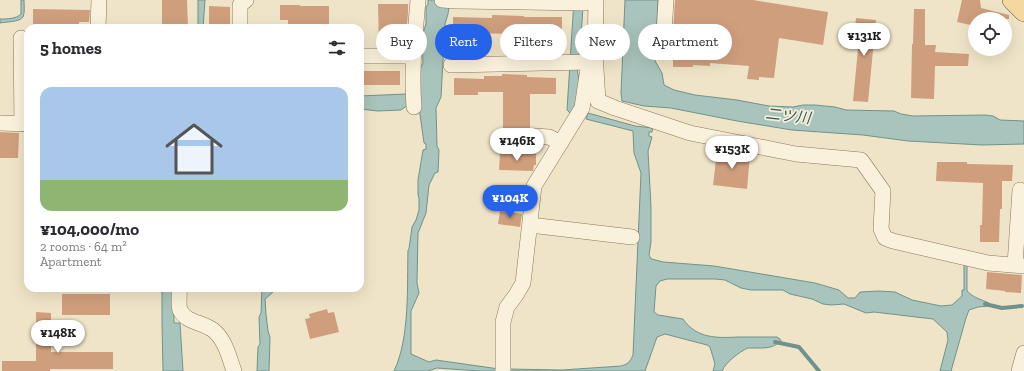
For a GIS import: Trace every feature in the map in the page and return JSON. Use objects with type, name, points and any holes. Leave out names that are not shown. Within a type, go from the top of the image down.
[{"type":"main road","points":[[1012,0],[1024,12]]},
{"type":"street","points":[[98,24],[99,0]]},
{"type":"street","points":[[240,24],[240,5],[246,0]]},
{"type":"street","points":[[416,24],[418,0]]},
{"type":"street","points":[[442,0],[592,1],[590,24]]},
{"type":"street","points":[[665,24],[666,0]]},
{"type":"street","points":[[21,38],[24,102]]},
{"type":"street","points":[[364,56],[376,56]]},
{"type":"street","points":[[414,60],[414,101]]},
{"type":"street","points":[[451,65],[563,62],[580,60]]},
{"type":"street","points":[[503,369],[503,322],[507,307],[523,283],[534,186],[580,113],[588,60]]},
{"type":"street","points":[[588,60],[598,101],[615,108],[690,133],[796,154],[861,160],[883,192],[881,229],[885,238],[893,241],[988,263],[1020,265],[1020,190]]},
{"type":"street","points":[[0,123],[24,124]]},
{"type":"street","points":[[521,141],[536,136],[549,137],[561,143]]},
{"type":"street","points":[[530,225],[632,237]]},
{"type":"street","points":[[180,292],[180,309],[186,318],[214,330],[222,340],[234,371]]},
{"type":"street","points":[[1019,371],[1024,353]]},
{"type":"water","points":[[21,0],[24,0],[23,17],[16,21],[0,23],[0,19],[14,18],[21,14]]},
{"type":"water","points":[[198,0],[205,0],[203,24],[198,24]]},
{"type":"water","points":[[428,0],[450,0],[445,24],[435,24],[435,60],[443,60],[441,97],[436,108],[437,146],[439,150],[438,172],[435,173],[429,185],[426,213],[418,233],[417,283],[419,293],[411,311],[411,354],[429,362],[436,360],[499,369],[499,371],[437,368],[428,371],[394,371],[403,343],[407,312],[408,250],[412,227],[419,210],[418,180],[423,150],[426,149],[417,93],[420,69],[423,60],[427,60],[426,7]]},
{"type":"water","points":[[574,0],[583,7],[582,24],[575,24],[575,60],[578,60],[579,101],[571,114],[567,110]]},
{"type":"water","name":"二ツ川","points":[[625,0],[658,0],[657,24],[638,24],[638,60],[655,60],[662,73],[664,85],[674,90],[695,95],[737,100],[769,106],[793,107],[815,105],[835,107],[846,110],[894,111],[913,116],[993,116],[1000,120],[1024,121],[1024,144],[982,145],[908,141],[863,135],[792,130],[671,108],[644,106],[622,101],[622,60],[630,60],[630,24],[624,24]]},
{"type":"water","points":[[406,94],[408,105],[401,110],[378,111],[364,109],[364,96]]},
{"type":"water","points":[[588,113],[635,126],[653,128],[652,132],[649,132],[649,136],[652,137],[648,151],[651,207],[651,242],[649,255],[651,259],[663,262],[714,266],[815,283],[839,290],[848,298],[855,298],[860,292],[895,292],[912,300],[941,306],[952,305],[962,296],[962,290],[964,290],[964,263],[967,263],[967,291],[975,297],[989,303],[989,306],[969,310],[951,371],[940,371],[948,340],[947,332],[933,319],[874,312],[866,313],[844,304],[823,304],[812,299],[790,294],[783,290],[751,290],[741,288],[725,280],[667,279],[660,281],[656,286],[654,312],[658,315],[683,319],[689,326],[701,334],[708,336],[777,337],[781,341],[768,348],[748,348],[737,354],[729,361],[722,371],[713,371],[715,364],[710,347],[707,345],[665,334],[657,337],[645,371],[508,371],[508,369],[562,370],[621,366],[628,362],[633,355],[641,173],[634,153],[633,131],[586,119]]},
{"type":"water","points":[[162,292],[173,292],[174,323],[180,323],[183,371],[163,371]]},
{"type":"water","points":[[262,292],[273,292],[265,299],[268,331],[270,337],[269,371],[257,371],[258,347],[260,344],[259,317],[261,313]]},
{"type":"building","points":[[162,0],[187,0],[188,24],[162,24]]},
{"type":"building","points":[[675,0],[753,0],[828,12],[823,45],[779,38],[774,78],[759,77],[759,80],[747,79],[749,66],[710,63],[710,66],[693,65],[693,67],[673,67],[673,60],[732,60],[732,24],[673,24]]},
{"type":"building","points":[[962,0],[980,0],[981,8],[997,12],[968,12],[968,24],[957,22]]},
{"type":"building","points":[[378,4],[408,4],[407,24],[378,24]]},
{"type":"building","points":[[280,5],[329,6],[329,24],[288,24],[288,20],[280,20]]},
{"type":"building","points":[[209,6],[230,7],[230,24],[209,24]]},
{"type":"building","points":[[33,9],[90,10],[89,22],[79,22],[79,24],[33,24]]},
{"type":"building","points":[[914,9],[925,9],[925,45],[936,45],[935,52],[968,54],[968,66],[935,66],[934,99],[911,98]]},
{"type":"building","points":[[492,15],[562,17],[562,24],[500,24],[500,34],[492,33],[492,24],[453,24],[453,17],[492,18]]},
{"type":"building","points":[[856,18],[876,20],[868,102],[853,101],[858,49],[853,48]]},
{"type":"building","points":[[364,71],[400,71],[400,85],[364,85]]},
{"type":"building","points":[[502,74],[556,78],[556,94],[530,94],[530,129],[503,130],[503,92],[478,92],[478,95],[454,95],[454,78],[484,79],[484,76],[502,76]]},
{"type":"building","points":[[0,132],[19,133],[18,158],[0,158]]},
{"type":"building","points":[[717,151],[750,155],[747,189],[713,185]]},
{"type":"building","points":[[500,153],[536,154],[536,165],[534,165],[533,171],[499,170]]},
{"type":"building","points":[[937,162],[1013,165],[1012,181],[1002,181],[1002,209],[1000,209],[999,242],[980,242],[983,183],[936,181]]},
{"type":"building","points":[[500,211],[522,214],[520,227],[498,224]]},
{"type":"building","points":[[987,272],[1022,275],[1021,293],[986,289]]},
{"type":"building","points":[[62,294],[110,294],[110,315],[62,315]]},
{"type":"building","points":[[327,309],[328,313],[334,312],[339,332],[310,339],[305,319],[310,318],[309,314]]},
{"type":"building","points":[[36,312],[51,313],[51,352],[113,352],[113,369],[2,371],[2,361],[36,361]]},
{"type":"waterway","points":[[985,304],[1002,308],[1022,306]]},
{"type":"waterway","points":[[775,342],[799,347],[819,371]]}]
